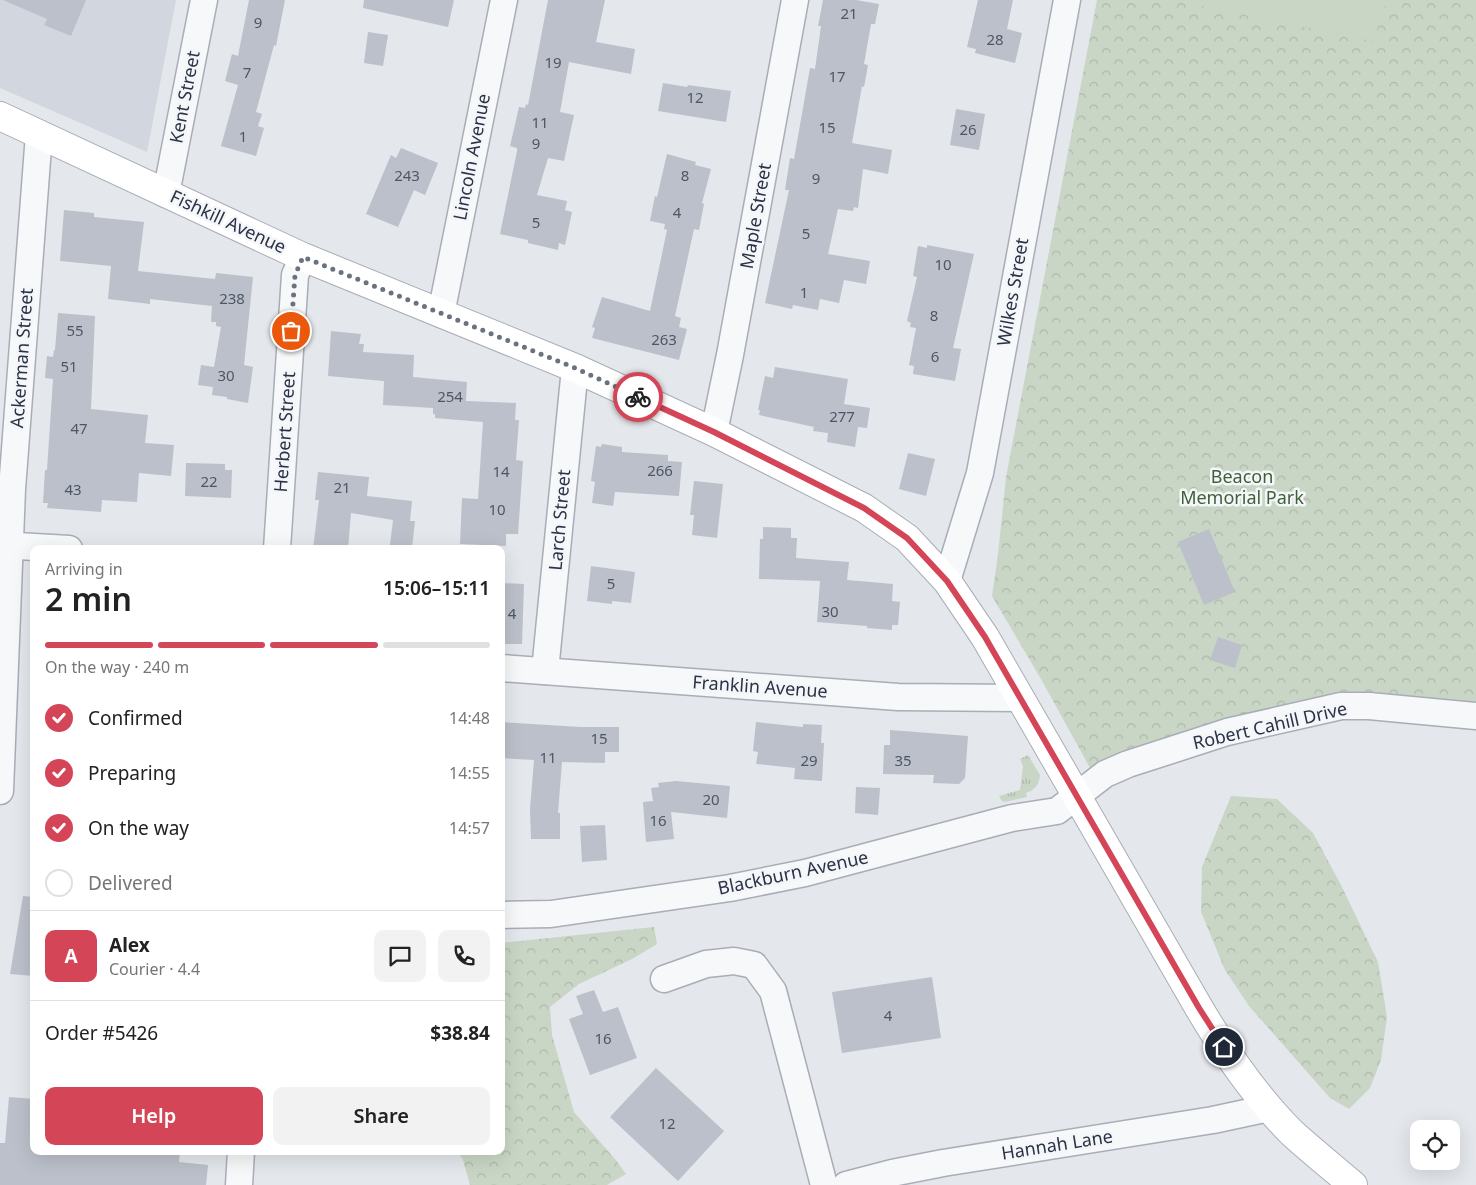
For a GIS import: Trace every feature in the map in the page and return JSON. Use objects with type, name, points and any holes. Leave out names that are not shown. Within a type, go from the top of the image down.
[{"type":"main road","name":"Fishkill Avenue","points":[[0,116],[303,257],[575,368],[714,432],[864,508],[907,538],[947,581],[985,637],[1214,1034],[1250,1085],[1269,1108],[1292,1132],[1353,1185]]},
{"type":"street","name":"Kent Street","points":[[166,194],[204,0]]},
{"type":"street","name":"Lincoln Avenue","points":[[441,314],[504,0]]},
{"type":"street","name":"Maple Street","points":[[714,432],[730,355],[795,0]]},
{"type":"street","name":"Wilkes Street","points":[[947,581],[980,473],[1067,0]]},
{"type":"street","name":"Ackerman Street","points":[[0,792],[5,545],[12,489],[39,134]]},
{"type":"street","name":"Herbert Street","points":[[277,545],[295,275],[303,257]]},
{"type":"street","name":"Larch Street","points":[[545,672],[575,368]]},
{"type":"street","points":[[5,545],[30,547]]},
{"type":"street","name":"Franklin Avenue","points":[[505,668],[898,697],[1020,698]]},
{"type":"street","name":"Robert Cahill Drive","points":[[1077,796],[1105,774],[1128,764],[1227,732],[1340,706],[1369,706],[1476,716]]},
{"type":"street","name":"Blackburn Avenue","points":[[505,915],[551,914],[730,888],[805,873],[1012,818],[1057,811],[1077,796]]},
{"type":"street","points":[[664,980],[706,964],[734,961],[754,966],[764,978],[773,990],[824,1185]]},
{"type":"street","name":"Hannah Lane","points":[[846,1185],[892,1173],[944,1163],[1213,1120],[1269,1108]]},
{"type":"street","points":[[239,1185],[241,1155]]},
{"type":"shaded area","points":[[0,0],[176,0],[147,152],[0,88]]},
{"type":"green space","name":"Beacon Memorial Park","points":[[1097,0],[1476,0],[1476,717],[1341,706],[1090,768],[992,596],[1006,477]]},
{"type":"green space","points":[[1190,0],[1387,0],[1373,41],[1193,4]]},
{"type":"green space","points":[[1028,755],[1040,775],[1038,784],[1034,789],[1026,793],[1027,797],[1002,801],[999,796],[1020,790],[1023,766],[1020,759]]},
{"type":"green space","points":[[1231,796],[1277,799],[1313,833],[1341,885],[1378,962],[1387,1017],[1381,1060],[1370,1088],[1349,1109],[1330,1098],[1249,1006],[1225,970],[1201,912],[1202,867]]},
{"type":"green space","points":[[654,927],[657,944],[632,959],[579,984],[550,1007],[552,1035],[574,1112],[626,1174],[607,1185],[470,1185],[460,1155],[505,1155],[505,943]]},
{"type":"building","points":[[3,0],[86,0],[71,36],[44,25],[47,19]]},
{"type":"building","points":[[249,0],[285,0],[276,46],[274,45],[256,112],[262,114],[258,126],[264,128],[256,156],[221,146],[238,85],[225,81],[232,54],[238,56]]},
{"type":"building","points":[[364,0],[454,0],[448,27],[363,8]]},
{"type":"building","points":[[548,0],[605,0],[596,42],[635,49],[631,74],[569,62],[560,112],[574,115],[564,161],[548,158],[537,195],[567,201],[565,210],[572,212],[565,245],[559,243],[558,250],[528,243],[528,240],[500,234],[517,151],[517,148],[510,146],[519,107],[525,108],[526,104],[528,105]]},
{"type":"building","points":[[823,0],[856,0],[879,4],[875,24],[871,24],[864,64],[868,65],[864,87],[862,86],[852,143],[892,150],[888,174],[863,169],[858,208],[854,207],[853,211],[838,209],[828,254],[870,261],[866,284],[844,280],[839,303],[820,299],[818,310],[793,305],[792,309],[765,303],[789,190],[785,190],[790,158],[794,159],[810,68],[815,69],[821,26],[818,26]]},
{"type":"building","points":[[978,0],[1013,0],[1007,29],[1022,33],[1015,63],[975,53],[976,49],[967,47]]},
{"type":"building","points":[[368,32],[388,35],[383,66],[364,63]]},
{"type":"building","points":[[663,83],[731,91],[726,122],[658,111]]},
{"type":"building","points":[[956,109],[985,114],[979,150],[950,145]]},
{"type":"building","points":[[401,148],[438,163],[425,195],[414,190],[398,227],[366,214],[391,155],[396,158]]},
{"type":"building","points":[[667,154],[696,162],[695,165],[711,169],[702,203],[704,204],[699,230],[694,229],[675,316],[681,318],[679,327],[687,329],[679,360],[592,338],[595,328],[592,327],[602,297],[650,311],[667,230],[664,229],[665,224],[650,221]]},
{"type":"building","points":[[64,210],[94,213],[94,217],[144,222],[138,271],[215,279],[216,273],[253,277],[244,365],[253,367],[248,403],[212,395],[213,387],[198,385],[201,365],[214,367],[221,327],[216,326],[216,322],[211,322],[212,306],[150,299],[150,304],[108,299],[111,266],[60,261]]},
{"type":"building","points":[[927,245],[974,254],[953,348],[961,349],[955,381],[913,374],[914,366],[909,365],[916,328],[910,327],[911,323],[907,321],[917,277],[913,276],[918,246],[927,248]]},
{"type":"building","points":[[58,313],[95,316],[91,409],[148,415],[145,443],[174,445],[171,476],[139,473],[137,502],[102,500],[101,512],[47,508],[48,503],[43,503],[53,379],[45,378],[47,356],[53,357],[55,350]]},
{"type":"building","points":[[331,331],[361,334],[359,344],[364,344],[363,352],[414,355],[413,377],[467,382],[466,401],[516,403],[515,420],[519,420],[516,460],[523,461],[518,534],[506,534],[506,546],[460,544],[462,498],[478,499],[483,422],[435,418],[433,408],[383,405],[384,381],[328,376]]},
{"type":"building","points":[[775,367],[848,379],[844,404],[870,408],[867,428],[858,427],[855,447],[827,442],[828,433],[813,431],[814,427],[759,415],[760,410],[758,410],[765,376],[773,378]]},
{"type":"building","points":[[602,444],[622,447],[622,452],[668,455],[668,461],[682,462],[679,496],[615,492],[613,506],[592,503],[595,482],[591,481],[596,446],[601,447]]},
{"type":"building","points":[[908,453],[935,459],[926,496],[899,489]]},
{"type":"building","points":[[186,463],[225,464],[225,470],[232,470],[231,498],[185,496]]},
{"type":"building","points":[[318,472],[369,477],[367,496],[412,501],[410,521],[415,521],[412,545],[390,545],[393,520],[351,513],[348,545],[313,545],[319,500],[315,500]]},
{"type":"building","points":[[694,481],[723,484],[717,538],[692,535],[694,515],[690,515]]},
{"type":"building","points":[[763,527],[791,528],[791,538],[797,538],[796,558],[849,562],[847,580],[893,584],[892,601],[900,602],[898,625],[892,625],[892,630],[817,622],[820,581],[759,579],[760,539],[763,539]]},
{"type":"building","points":[[1209,529],[1235,592],[1204,605],[1178,542]]},
{"type":"building","points":[[591,566],[635,572],[631,603],[612,601],[612,604],[587,601]]},
{"type":"building","points":[[505,583],[524,584],[522,644],[505,644]]},
{"type":"building","points":[[1218,637],[1242,645],[1235,668],[1210,660]]},
{"type":"building","points":[[505,722],[580,727],[619,727],[619,752],[605,752],[605,763],[562,762],[558,813],[560,813],[560,839],[531,839],[530,809],[534,760],[505,758]]},
{"type":"building","points":[[756,722],[803,727],[803,724],[822,725],[821,743],[824,743],[822,781],[794,779],[795,768],[756,764],[758,752],[753,751]]},
{"type":"building","points":[[890,730],[968,736],[965,778],[959,784],[933,783],[934,775],[883,774],[884,745],[890,745]]},
{"type":"building","points":[[676,781],[730,786],[727,818],[671,812],[674,839],[646,842],[643,802],[653,801],[651,788],[659,787],[658,783]]},
{"type":"building","points":[[856,787],[880,788],[878,815],[855,813]]},
{"type":"building","points":[[605,825],[607,860],[582,862],[580,826]]},
{"type":"building","points":[[23,896],[30,897],[30,976],[10,974]]},
{"type":"building","points":[[932,977],[941,1038],[842,1053],[832,992]]},
{"type":"building","points":[[594,990],[603,1012],[618,1007],[637,1058],[590,1075],[569,1019],[583,1014],[576,996]]},
{"type":"building","points":[[656,1068],[724,1131],[678,1181],[610,1117]]},
{"type":"building","points":[[9,1097],[30,1099],[30,1155],[180,1155],[179,1162],[208,1165],[206,1185],[0,1185],[0,1143],[5,1143]]},
{"type":"way so far","points":[[291,331],[295,275],[303,257],[575,368],[638,397]]},
{"type":"route","points":[[638,397],[714,432],[864,508],[907,538],[947,581],[985,637],[1214,1034],[1224,1047]]}]
